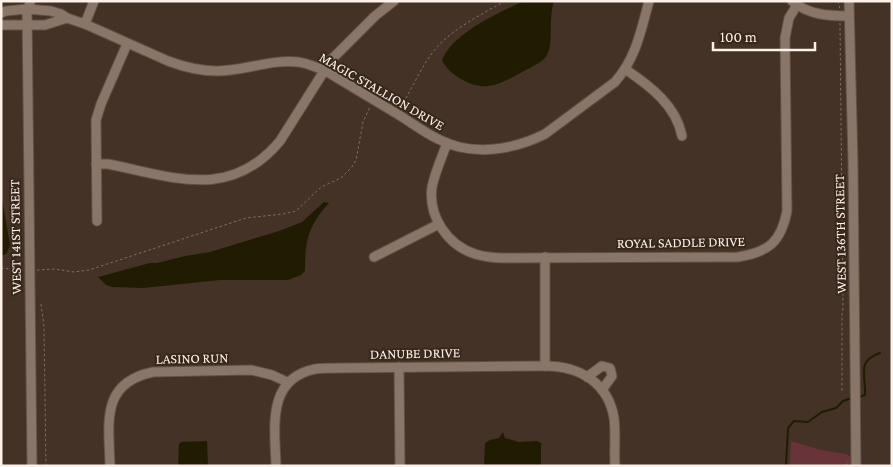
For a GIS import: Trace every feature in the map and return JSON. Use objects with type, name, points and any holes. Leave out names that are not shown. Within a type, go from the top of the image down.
[{"type":"street","points":[[85,24],[94,1]]},
{"type":"street","points":[[96,164],[108,164],[200,180],[225,178],[258,163],[280,141],[331,60],[375,16],[394,1]]},
{"type":"street","name":"MAGIC STALLION DRIVE","points":[[1,13],[26,4],[52,11],[182,67],[200,70],[231,70],[285,62],[298,62],[324,70],[439,140],[470,148],[495,149],[510,148],[533,140],[556,127],[615,82],[625,70],[639,41],[649,1]]},
{"type":"street","name":"WEST 136TH STREET","points":[[849,1],[844,16],[852,118],[856,397],[852,463]]},
{"type":"street","points":[[794,3],[823,15],[844,16]]},
{"type":"street","name":"ROYAL SADDLE DRIVE","points":[[447,143],[432,188],[434,212],[439,224],[455,243],[474,254],[495,258],[545,258],[738,257],[754,254],[766,249],[780,234],[787,211],[785,38],[794,3]]},
{"type":"street","name":"WEST 141ST STREET","points":[[26,4],[32,466]]},
{"type":"street","points":[[1,25],[45,26],[67,18]]},
{"type":"street","points":[[97,221],[95,127],[98,114],[127,44]]},
{"type":"street","points":[[625,70],[665,101],[676,117],[682,136]]},
{"type":"street","points":[[374,257],[439,224]]},
{"type":"street","points":[[545,258],[546,366]]},
{"type":"street","points":[[587,377],[598,367],[605,365],[610,368],[612,376],[602,390],[609,403],[614,421],[615,466]]},
{"type":"street","name":"DANUBE DRIVE","points":[[287,382],[316,369],[558,366],[575,370],[587,377],[602,390]]},
{"type":"street","points":[[399,367],[400,466]]},
{"type":"street","name":"LASINO RUN","points":[[110,466],[109,421],[113,400],[116,392],[123,385],[141,374],[153,372],[251,370],[272,375],[287,382]]},
{"type":"street","points":[[276,466],[275,425],[277,402],[287,382]]},
{"type":"path","points":[[397,114],[436,48],[458,29],[505,1]]},
{"type":"path","points":[[838,1],[844,16],[839,34],[843,288],[842,392]]},
{"type":"path","points":[[1,268],[55,269],[74,272],[89,270],[246,218],[296,211],[321,187],[341,178],[352,167],[356,160],[363,122],[373,100]]},
{"type":"path","points":[[41,304],[44,326],[46,466]]},
{"type":"path","points":[[846,466],[852,463]]},
{"type":"shaded area","points":[[524,1],[554,1],[551,15],[549,50],[543,60],[501,83],[486,86],[470,83],[448,69],[442,60],[456,41],[477,25]]},
{"type":"shaded area","points":[[1,192],[10,245],[7,253],[4,255],[1,255]]},
{"type":"shaded area","points":[[324,202],[329,203],[316,219],[309,234],[305,271],[301,275],[288,280],[220,280],[143,288],[112,287],[106,285],[98,277],[150,263],[210,252],[279,231],[302,222]]},
{"type":"shaded area","points":[[503,432],[505,438],[519,442],[537,441],[541,443],[541,466],[484,466],[485,443],[499,438]]},
{"type":"shaded area","points":[[207,441],[208,466],[178,466],[179,444],[181,442]]},
{"type":"shaded area","points":[[791,441],[821,450],[846,454],[853,458],[853,466],[790,466]]},
{"type":"waterway","points":[[859,397],[865,395],[865,365],[868,360],[880,353]]},
{"type":"waterway","points":[[786,466],[788,428],[794,421],[808,422],[822,412],[836,408],[843,401],[852,398]]}]
